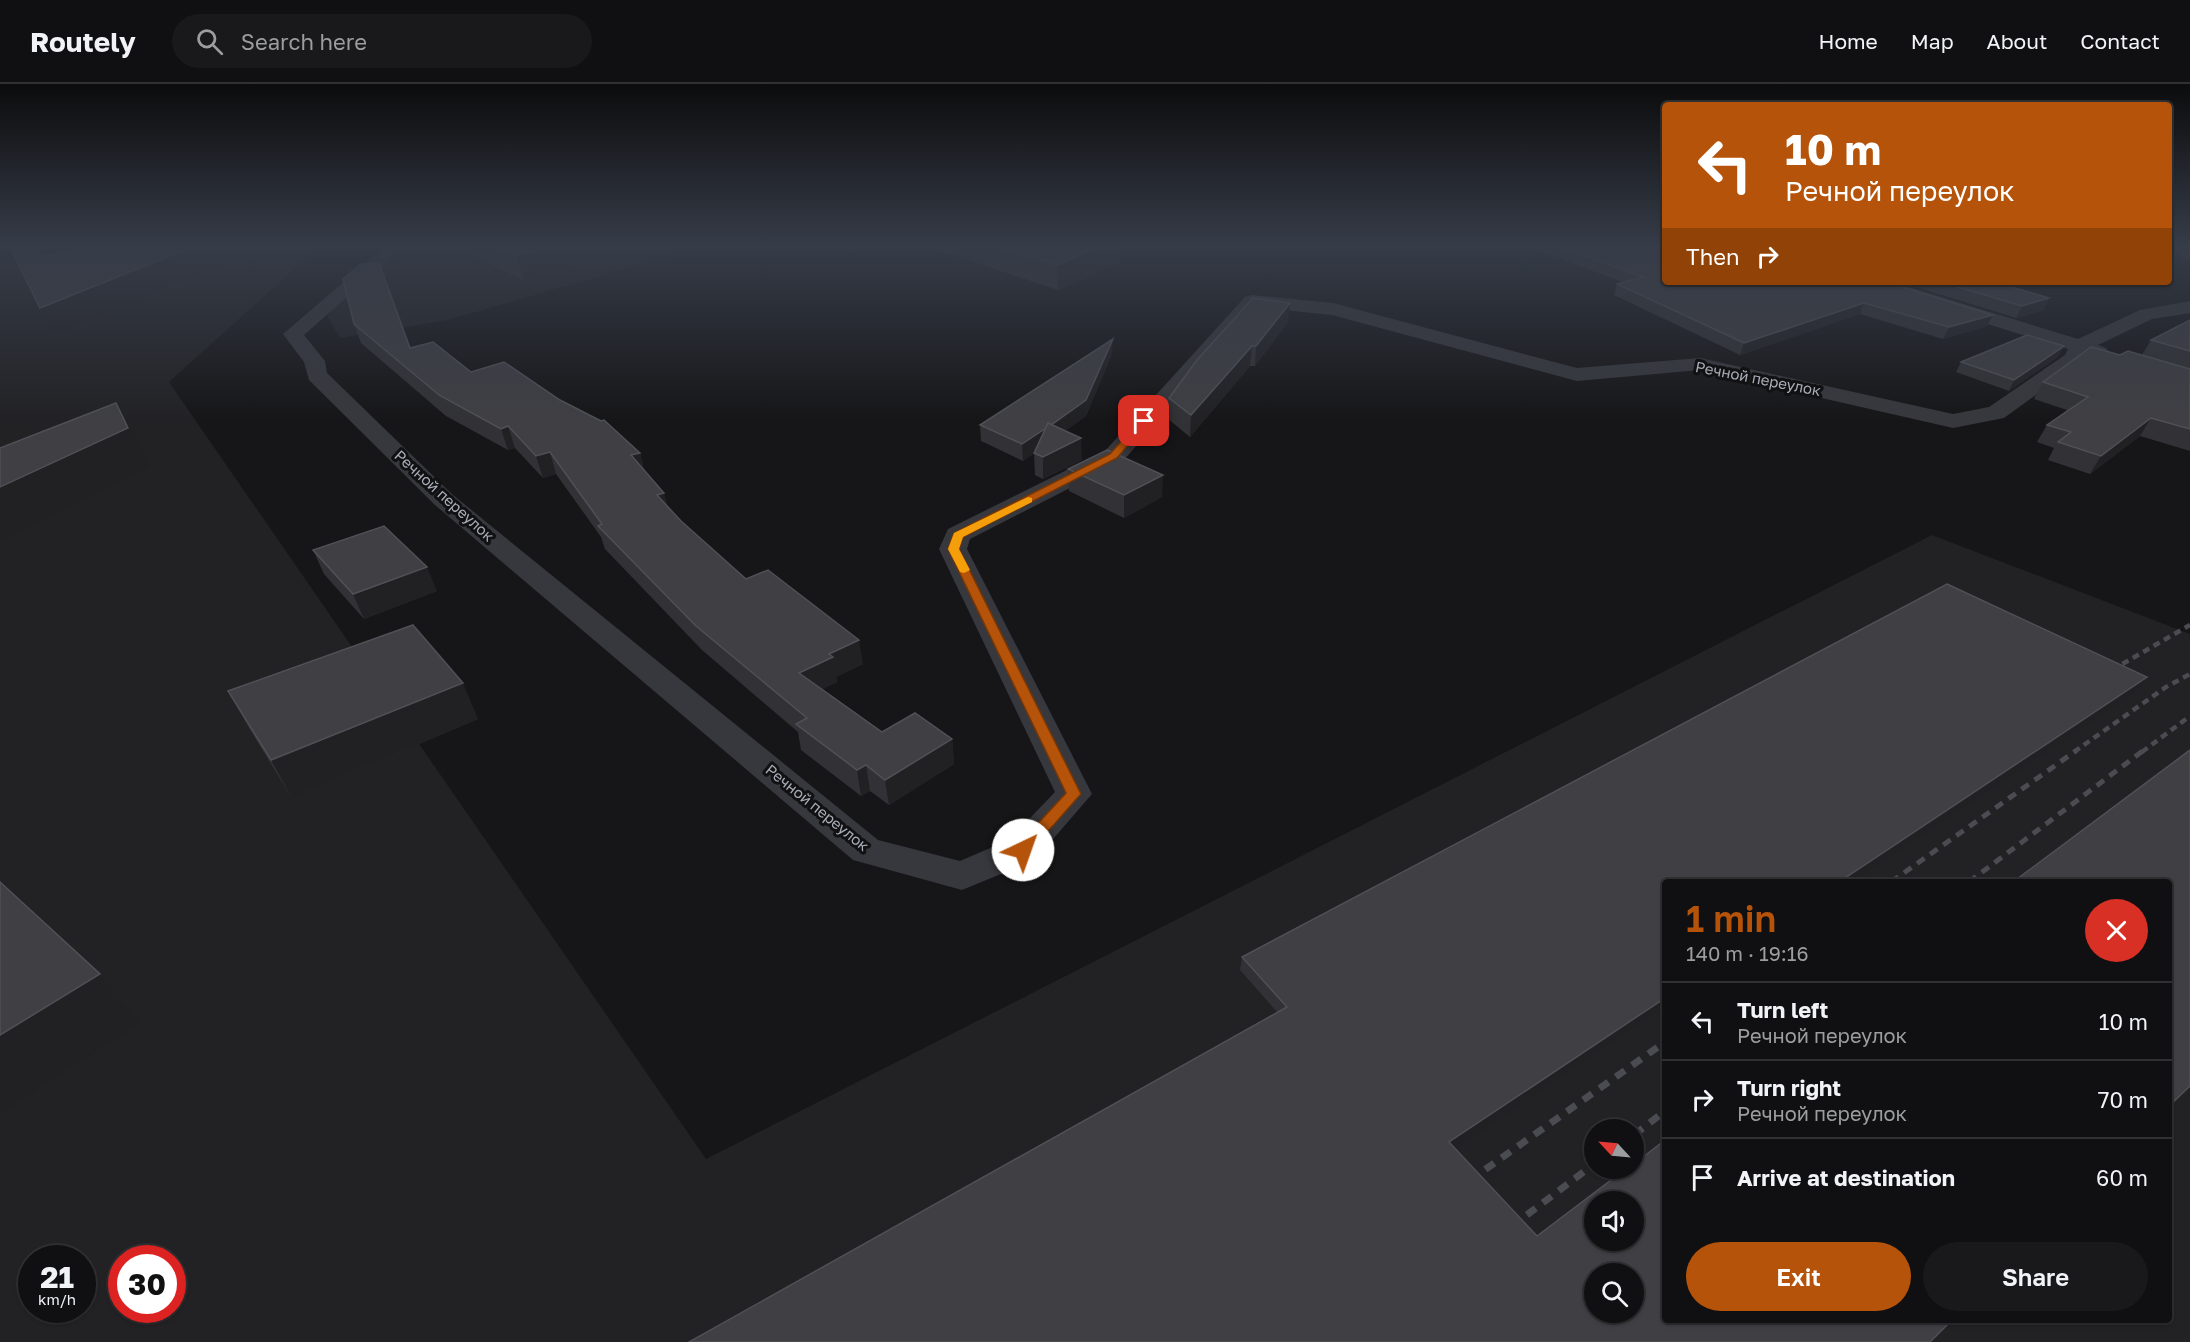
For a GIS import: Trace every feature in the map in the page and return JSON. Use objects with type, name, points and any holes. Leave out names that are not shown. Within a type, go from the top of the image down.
[{"type":"street","name":"Речной переулок","points":[[328,304],[293,334],[314,361],[316,375],[444,500],[866,850],[962,876],[1023,850],[1074,794],[953,549],[958,535],[1114,456],[1250,304]]},
{"type":"street","name":"Речной переулок","points":[[1279,304],[1333,309],[1577,375],[1700,364],[1953,421],[1996,413],[2073,359],[2080,346],[2147,314],[2190,307]]},
{"type":"street","points":[[1943,304],[2124,360]]},
{"type":"shaded area","points":[[0,304],[256,304],[169,382],[706,1159],[1932,535],[2190,634],[2190,1342],[0,1342]]},
{"type":"shaded area","points":[[336,304],[504,304],[448,320],[340,338],[327,316]]},
{"type":"building","points":[[38,304],[51,304],[40,308]]},
{"type":"building","points":[[349,304],[394,304],[410,348],[433,342],[471,372],[504,362],[560,400],[601,421],[604,420],[640,453],[631,455],[664,493],[657,495],[681,521],[746,579],[768,570],[859,640],[829,654],[833,657],[799,673],[882,732],[915,713],[952,739],[885,780],[866,765],[857,770],[796,724],[807,718],[696,626],[598,526],[602,524],[550,452],[536,456],[508,426],[501,429],[439,395],[354,324]]},
{"type":"building","points":[[1248,304],[1289,304],[1256,346],[1252,346],[1191,415],[1169,398],[1197,360]]},
{"type":"building","points":[[1659,304],[1862,304],[1744,343]]},
{"type":"building","points":[[1867,304],[1956,304],[1993,315],[1949,327]]},
{"type":"building","points":[[2190,320],[2190,351],[2151,340]]},
{"type":"building","points":[[2027,335],[2064,346],[2014,380],[1961,362]]},
{"type":"building","points":[[1113,339],[1086,400],[1051,425],[1048,423],[1046,428],[1022,444],[980,425]]},
{"type":"building","points":[[2091,347],[2120,355],[2128,351],[2190,369],[2190,429],[2151,418],[2101,456],[2058,442],[2071,432],[2047,425],[2088,397],[2043,382]]},
{"type":"building","points":[[116,403],[128,428],[0,487],[0,448]]},
{"type":"building","points":[[1048,423],[1081,438],[1043,457],[1034,453]]},
{"type":"building","points":[[1107,450],[1163,475],[1124,495],[1068,469]]},
{"type":"building","points":[[384,526],[427,567],[353,594],[313,550]]},
{"type":"building","points":[[1947,584],[2147,677],[1844,879],[1662,879],[1662,1000],[1449,1142],[1537,1236],[1584,1200],[1584,1251],[1644,1251],[1644,1191],[1597,1191],[1612,1179],[1644,1179],[1644,1156],[1662,1142],[1662,1323],[1949,1323],[1930,1342],[689,1342],[1287,1007],[1242,957]]},
{"type":"building","points":[[413,625],[463,683],[271,760],[228,691]]},
{"type":"building","points":[[2190,750],[2190,1086],[2172,1103],[2172,879],[2017,879]]},
{"type":"building","points":[[0,882],[100,974],[0,1035]]},
{"type":"railway","points":[[2112,670],[2190,625]]},
{"type":"railway","points":[[2074,752],[2166,687],[2190,674]]},
{"type":"railway","points":[[2142,752],[2190,716]]},
{"type":"railway","points":[[1895,879],[2077,750]]},
{"type":"railway","points":[[1973,879],[2144,750]]},
{"type":"railway","points":[[1469,1181],[1662,1044]]},
{"type":"railway","points":[[1644,1127],[1662,1113]]},
{"type":"railway","points":[[1511,1227],[1584,1172]]},
{"type":"slow traffic","points":[[964,570],[953,549],[958,535],[1028,500]]},
{"type":"route","points":[[1023,850],[1074,794],[953,549],[958,535],[1114,456],[1144,421]]}]
